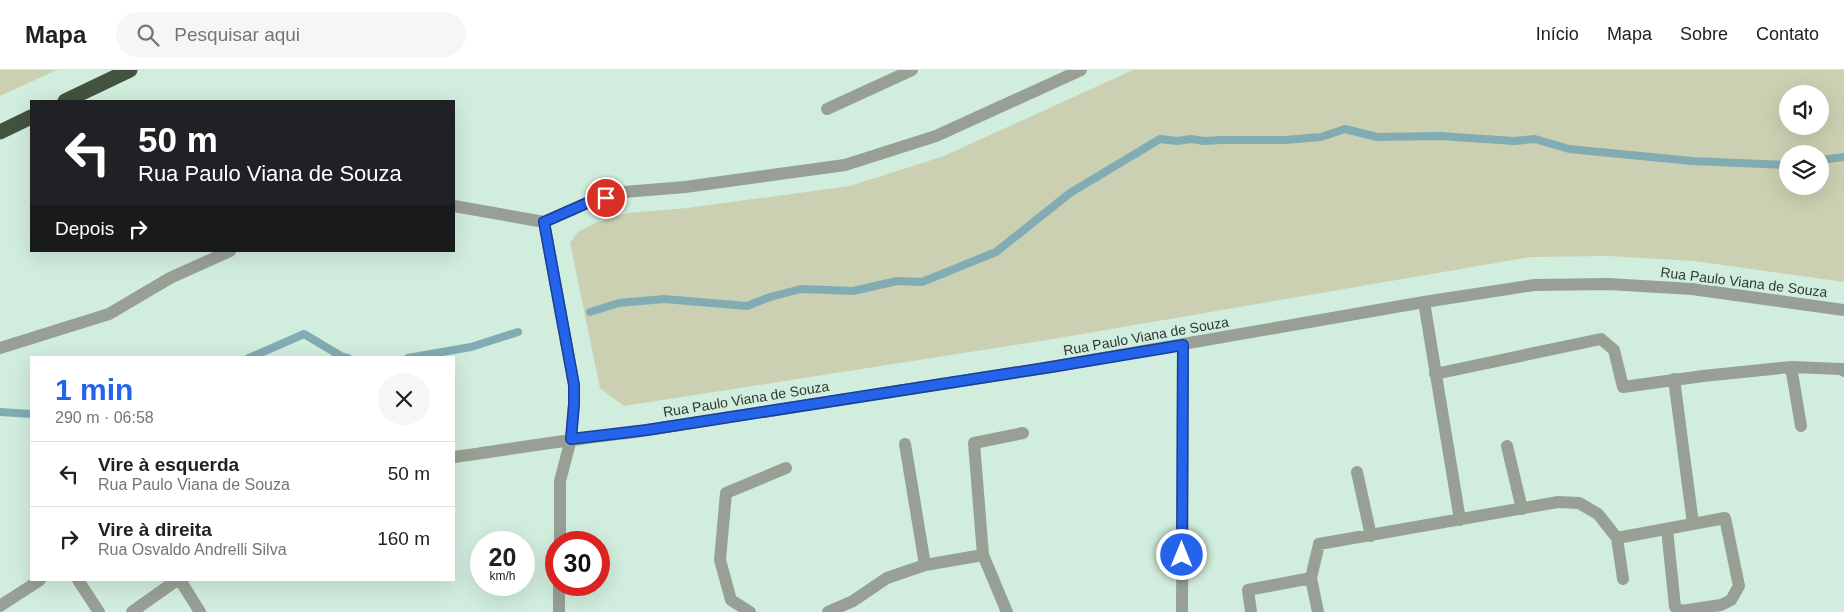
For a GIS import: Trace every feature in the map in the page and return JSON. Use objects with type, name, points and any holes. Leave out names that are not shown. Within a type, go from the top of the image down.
[{"type":"highway","points":[[67,100],[130,70]]},
{"type":"highway","points":[[0,132],[30,117]]},
{"type":"street","points":[[827,109],[912,70]]},
{"type":"street","points":[[455,206],[544,222],[587,203],[624,192],[685,187],[845,165],[936,136],[1081,70]]},
{"type":"street","points":[[544,222],[574,385],[571,439],[560,481],[560,531]]},
{"type":"street","points":[[0,348],[109,314],[170,278],[228,252]]},
{"type":"street","name":"Rua Paulo Viana de Souza","points":[[455,457],[571,439],[667,427],[1051,367],[1424,302],[1534,285],[1608,284],[1692,289],[1844,310]]},
{"type":"street","points":[[1424,302],[1460,520]]},
{"type":"street","points":[[1435,374],[1601,339],[1614,350],[1623,387],[1792,366],[1842,369],[1844,371]]},
{"type":"street","points":[[1182,612],[1183,345]]},
{"type":"street","points":[[1792,366],[1801,426]]},
{"type":"street","points":[[1674,380],[1693,524]]},
{"type":"street","points":[[1007,612],[983,554],[974,443],[1023,433]]},
{"type":"street","points":[[905,444],[925,564]]},
{"type":"street","points":[[1507,446],[1522,508]]},
{"type":"street","points":[[750,612],[731,600],[720,560],[726,493],[786,468]]},
{"type":"street","points":[[1357,472],[1371,536]]},
{"type":"street","points":[[1318,612],[1311,578],[1319,544],[1558,502],[1579,502],[1598,514],[1617,538],[1623,578]]},
{"type":"street","points":[[1617,538],[1725,518],[1739,586],[1731,600],[1721,605],[1681,611],[1674,607],[1667,529]]},
{"type":"street","points":[[828,612],[853,601],[887,578],[925,564],[983,554]]},
{"type":"street","points":[[1252,612],[1248,590],[1311,578]]},
{"type":"street","points":[[0,606],[38,581]]},
{"type":"street","points":[[79,581],[99,612]]},
{"type":"street","points":[[132,612],[177,581]]},
{"type":"street","points":[[179,581],[200,612]]},
{"type":"street","points":[[559,596],[559,612]]},
{"type":"green space","points":[[0,70],[57,70],[0,96]]},
{"type":"green space","points":[[1133,70],[1844,70],[1844,282],[1694,261],[1608,256],[1531,257],[1047,340],[624,406],[600,388],[570,243],[578,232],[595,223],[628,213],[687,208],[850,186],[944,156]]},
{"type":"waterway","points":[[590,312],[619,303],[664,299],[747,306],[770,297],[801,289],[853,291],[897,281],[922,282],[996,252],[1070,193],[1160,139],[1177,141],[1191,139],[1204,141],[1285,140],[1321,137],[1345,129],[1377,137],[1440,136],[1514,141],[1535,139],[1569,149],[1692,161],[1779,165]]},
{"type":"waterway","points":[[1829,159],[1844,157]]},
{"type":"waterway","points":[[419,356],[471,347],[518,332]]},
{"type":"waterway","points":[[254,356],[304,334],[341,356]]},
{"type":"waterway","points":[[0,412],[30,414]]},
{"type":"route","points":[[606,198],[587,203],[544,222],[574,385],[571,439],[628,433],[1183,345],[1182,555]]}]
